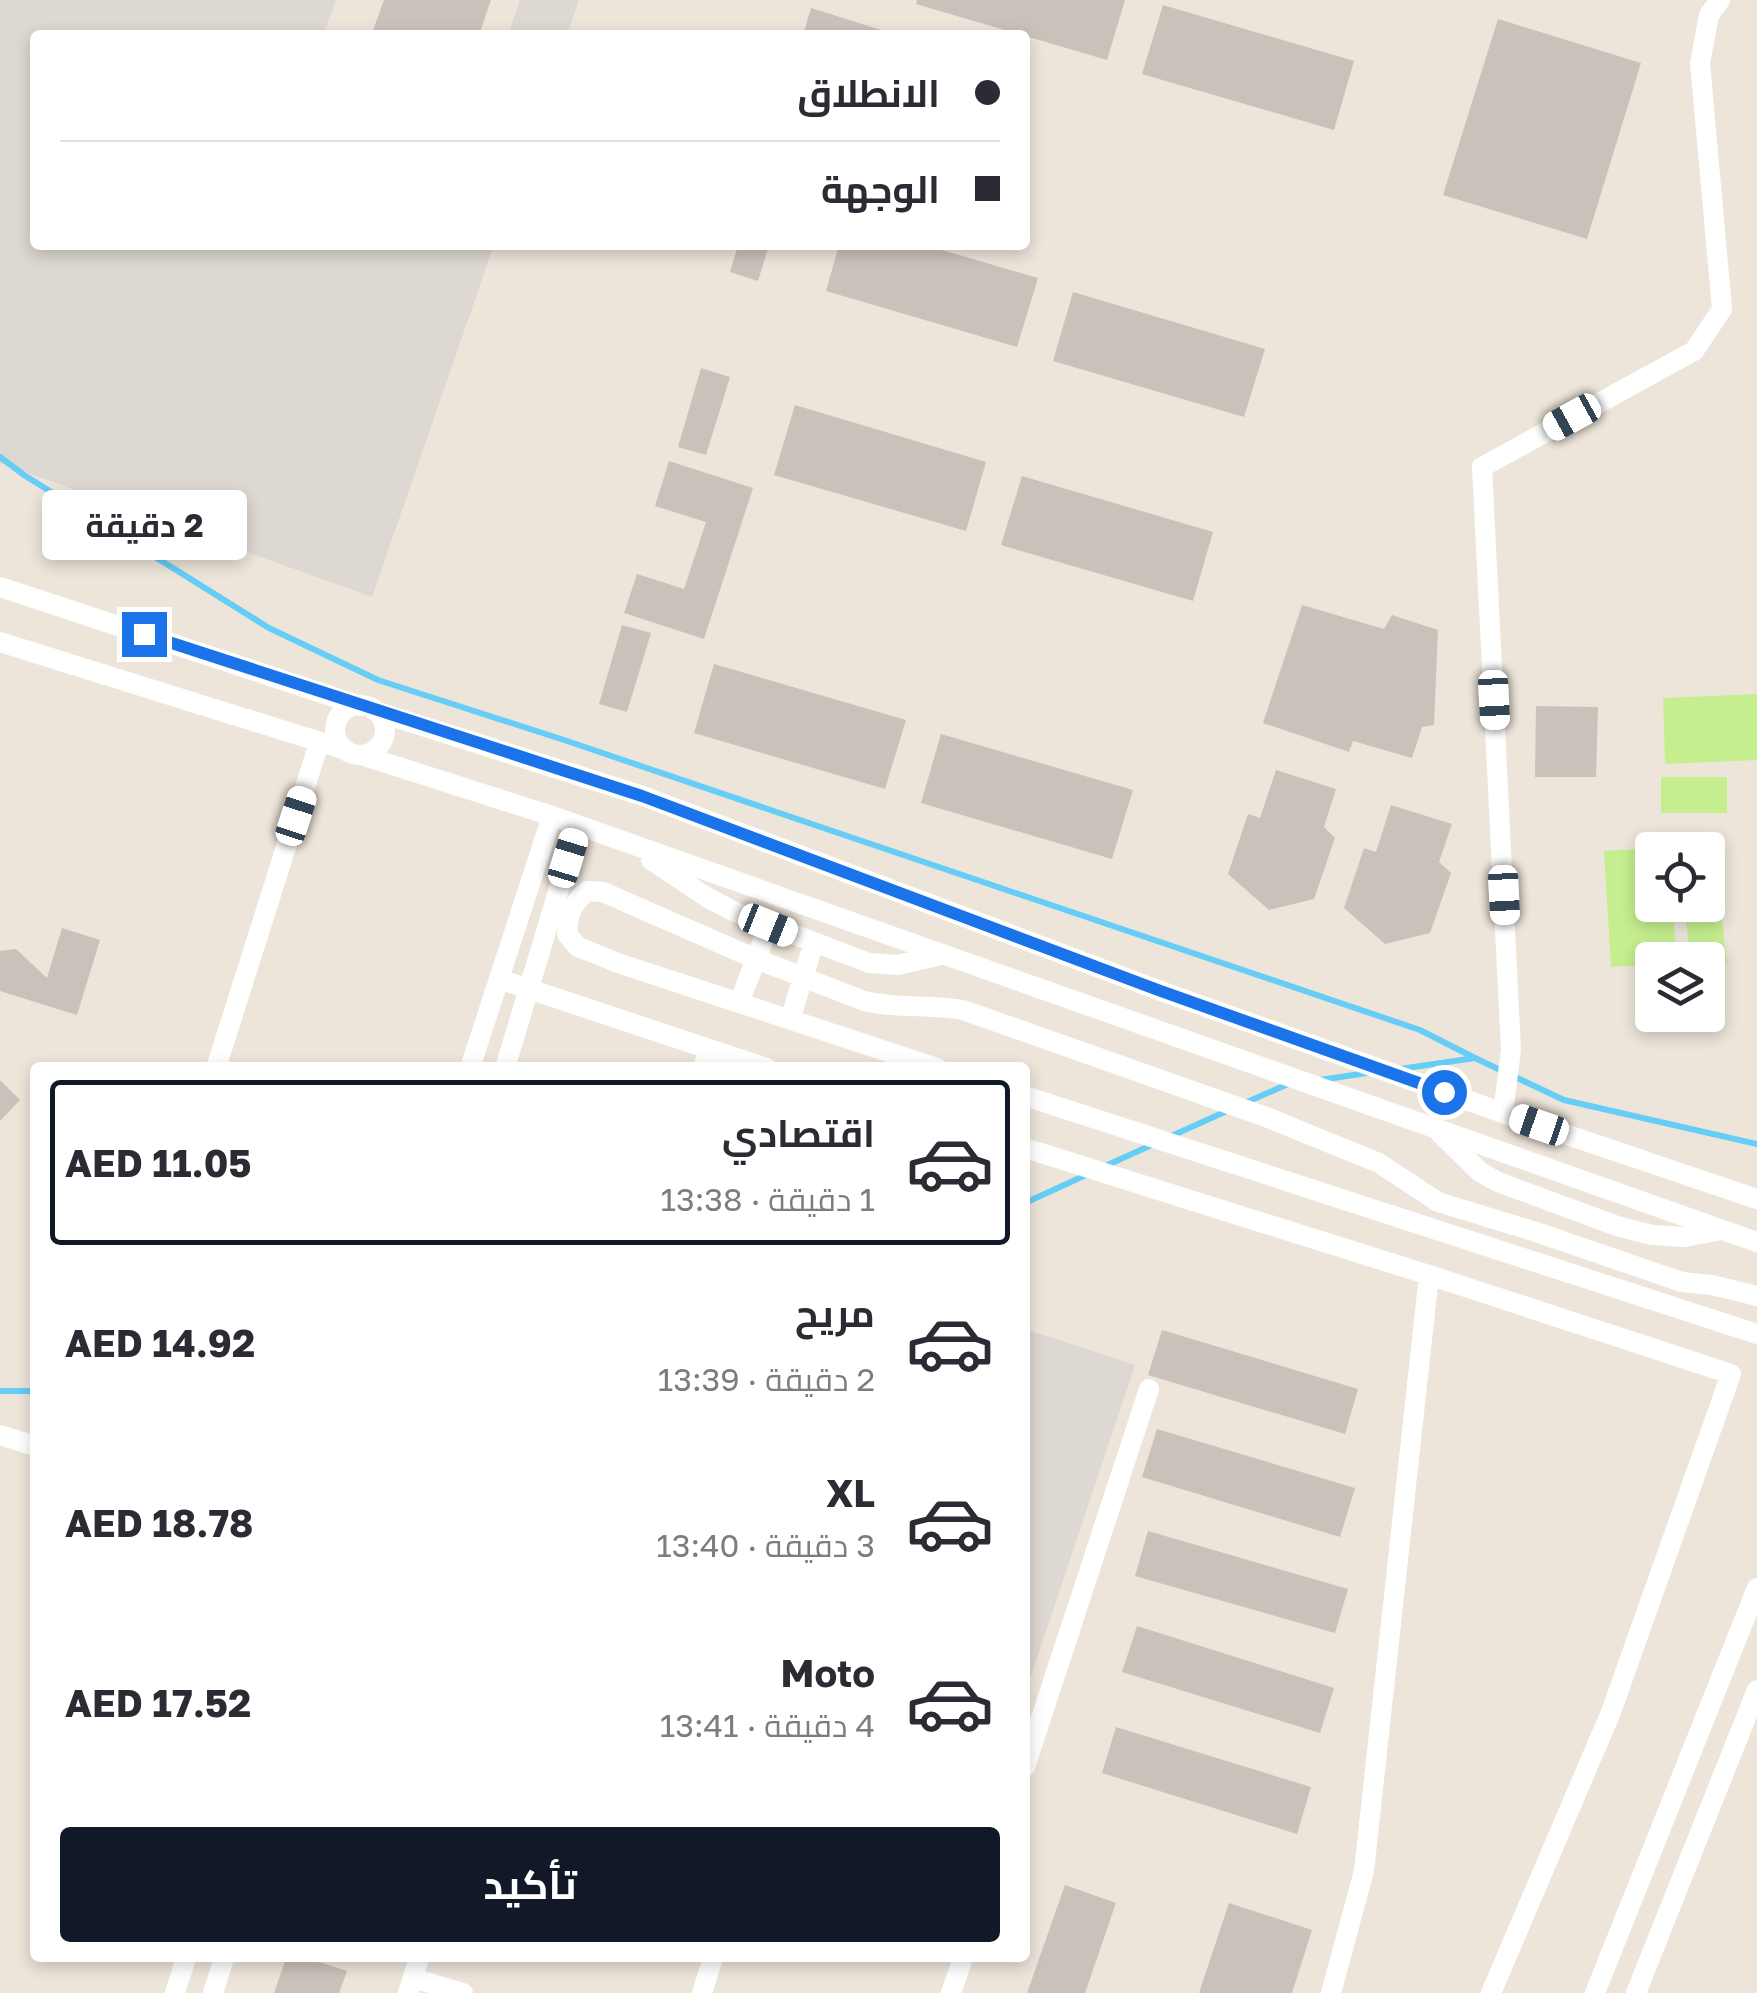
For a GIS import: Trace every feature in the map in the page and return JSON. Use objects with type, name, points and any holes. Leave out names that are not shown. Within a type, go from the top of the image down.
[{"type":"street","points":[[1502,1113],[1511,1050],[1482,467],[1694,351],[1722,309],[1700,64],[1710,15],[1720,0]]},
{"type":"street","points":[[0,587],[642,796],[1158,990],[1757,1199]]},
{"type":"street","points":[[0,642],[552,816],[1757,1242]]},
{"type":"street","points":[[368,708],[382,718],[384,734],[376,749],[353,753],[336,738],[337,722],[346,710],[368,708]]},
{"type":"street","points":[[218,1062],[318,743]]},
{"type":"street","points":[[472,1062],[552,816]]},
{"type":"street","points":[[507,1062],[578,825]]},
{"type":"street","points":[[624,842],[708,898],[869,963],[898,965],[943,954]]},
{"type":"street","points":[[918,1062],[578,947],[567,934],[574,902],[587,892],[604,892],[864,1002],[963,1010],[1266,1117],[1379,1163],[1438,1202],[1682,1282],[1757,1296]]},
{"type":"street","points":[[740,1003],[768,925]]},
{"type":"street","points":[[790,1020],[814,942]]},
{"type":"street","points":[[498,979],[706,1058]]},
{"type":"street","points":[[1030,1098],[1757,1334]]},
{"type":"street","points":[[1434,1128],[1480,1172],[1590,1216],[1652,1235],[1684,1236],[1722,1230]]},
{"type":"street","points":[[1030,1150],[1731,1374],[1610,1712],[1491,1993]]},
{"type":"street","points":[[1524,1258],[1542,1198]]},
{"type":"street","points":[[1573,1274],[1590,1216]]},
{"type":"street","points":[[1331,1993],[1364,1871],[1430,1275]]},
{"type":"street","points":[[1030,1752],[1149,1389]]},
{"type":"street","points":[[0,1435],[30,1444]]},
{"type":"street","points":[[1595,1993],[1757,1588]]},
{"type":"street","points":[[1636,1993],[1757,1690]]},
{"type":"street","points":[[174,1993],[185,1962]]},
{"type":"street","points":[[213,1993],[223,1962]]},
{"type":"street","points":[[702,1993],[712,1962]]},
{"type":"street","points":[[951,1993],[961,1962]]},
{"type":"street","points":[[413,1976],[463,1993]]},
{"type":"green space","points":[[1757,694],[1757,760],[1665,764],[1663,698]]},
{"type":"green space","points":[[1661,777],[1727,777],[1727,813],[1661,813]]},
{"type":"green space","points":[[1635,849],[1635,922],[1674,922],[1675,942],[1635,942],[1635,965],[1611,967],[1604,851]]},
{"type":"green space","points":[[1686,922],[1722,922],[1724,942],[1689,942]]},
{"type":"shaded area","points":[[0,0],[336,0],[325,30],[30,30],[30,250],[492,250],[372,597],[0,463]]},
{"type":"shaded area","points":[[520,0],[579,0],[569,30],[510,30]]},
{"type":"shaded area","points":[[1030,1331],[1135,1365],[1030,1679]]},
{"type":"building","points":[[384,0],[491,0],[481,30],[373,30]]},
{"type":"building","points":[[917,0],[1125,0],[1107,60],[1030,37],[1030,30],[1005,30],[916,4]]},
{"type":"building","points":[[1163,5],[1354,61],[1334,130],[1142,74]]},
{"type":"building","points":[[811,8],[881,30],[804,30]]},
{"type":"building","points":[[1498,19],[1641,63],[1587,239],[1443,195]]},
{"type":"building","points":[[737,250],[767,250],[758,281],[730,272]]},
{"type":"building","points":[[838,250],[942,250],[1038,278],[1017,347],[826,291]]},
{"type":"building","points":[[1073,292],[1265,349],[1244,417],[1053,361]]},
{"type":"building","points":[[701,368],[730,377],[706,455],[678,447]]},
{"type":"building","points":[[795,405],[986,462],[966,531],[774,475]]},
{"type":"building","points":[[669,461],[753,488],[704,639],[624,613],[637,574],[684,589],[706,522],[655,506]]},
{"type":"building","points":[[1022,476],[1213,532],[1193,601],[1001,545]]},
{"type":"building","points":[[1302,605],[1384,629],[1392,615],[1438,630],[1434,725],[1422,727],[1412,758],[1353,741],[1349,752],[1263,723]]},
{"type":"building","points":[[622,625],[651,633],[627,712],[599,704]]},
{"type":"building","points":[[714,664],[906,720],[885,789],[694,733]]},
{"type":"building","points":[[1536,706],[1598,707],[1596,777],[1535,777]]},
{"type":"building","points":[[941,734],[1133,790],[1112,859],[921,803]]},
{"type":"building","points":[[1276,770],[1336,789],[1324,827],[1335,838],[1314,899],[1269,910],[1228,874],[1248,814],[1260,818]]},
{"type":"building","points":[[1391,805],[1452,824],[1439,862],[1451,873],[1430,933],[1385,944],[1344,908],[1364,848],[1376,852]]},
{"type":"building","points":[[62,928],[100,940],[77,1015],[0,991],[0,951],[16,949],[47,978]]},
{"type":"building","points":[[0,1080],[20,1100],[0,1121]]},
{"type":"building","points":[[1162,1330],[1358,1389],[1345,1434],[1148,1375]]},
{"type":"building","points":[[1157,1429],[1355,1488],[1340,1537],[1142,1477]]},
{"type":"building","points":[[1148,1531],[1348,1589],[1335,1633],[1135,1576]]},
{"type":"building","points":[[1137,1626],[1334,1688],[1320,1733],[1122,1672]]},
{"type":"building","points":[[1116,1727],[1311,1787],[1297,1834],[1102,1773]]},
{"type":"building","points":[[1065,1885],[1116,1903],[1085,1993],[1027,1993]]},
{"type":"building","points":[[1229,1903],[1312,1930],[1292,1993],[1199,1993]]},
{"type":"building","points":[[285,1962],[319,1962],[347,1971],[339,1993],[274,1993]]},
{"type":"waterway","points":[[0,457],[269,628],[378,680],[1420,1030],[1475,1058]]},
{"type":"waterway","points":[[1400,1069],[1475,1058],[1564,1100],[1757,1144]]},
{"type":"waterway","points":[[1320,1080],[1367,1073]]},
{"type":"waterway","points":[[1245,1103],[1288,1084]]},
{"type":"waterway","points":[[1167,1138],[1229,1110]]},
{"type":"waterway","points":[[1103,1167],[1156,1143]]},
{"type":"waterway","points":[[1030,1201],[1088,1174]]},
{"type":"waterway","points":[[0,1391],[30,1391]]},
{"type":"route","points":[[144,634],[642,796],[1158,990],[1444,1092]]}]
